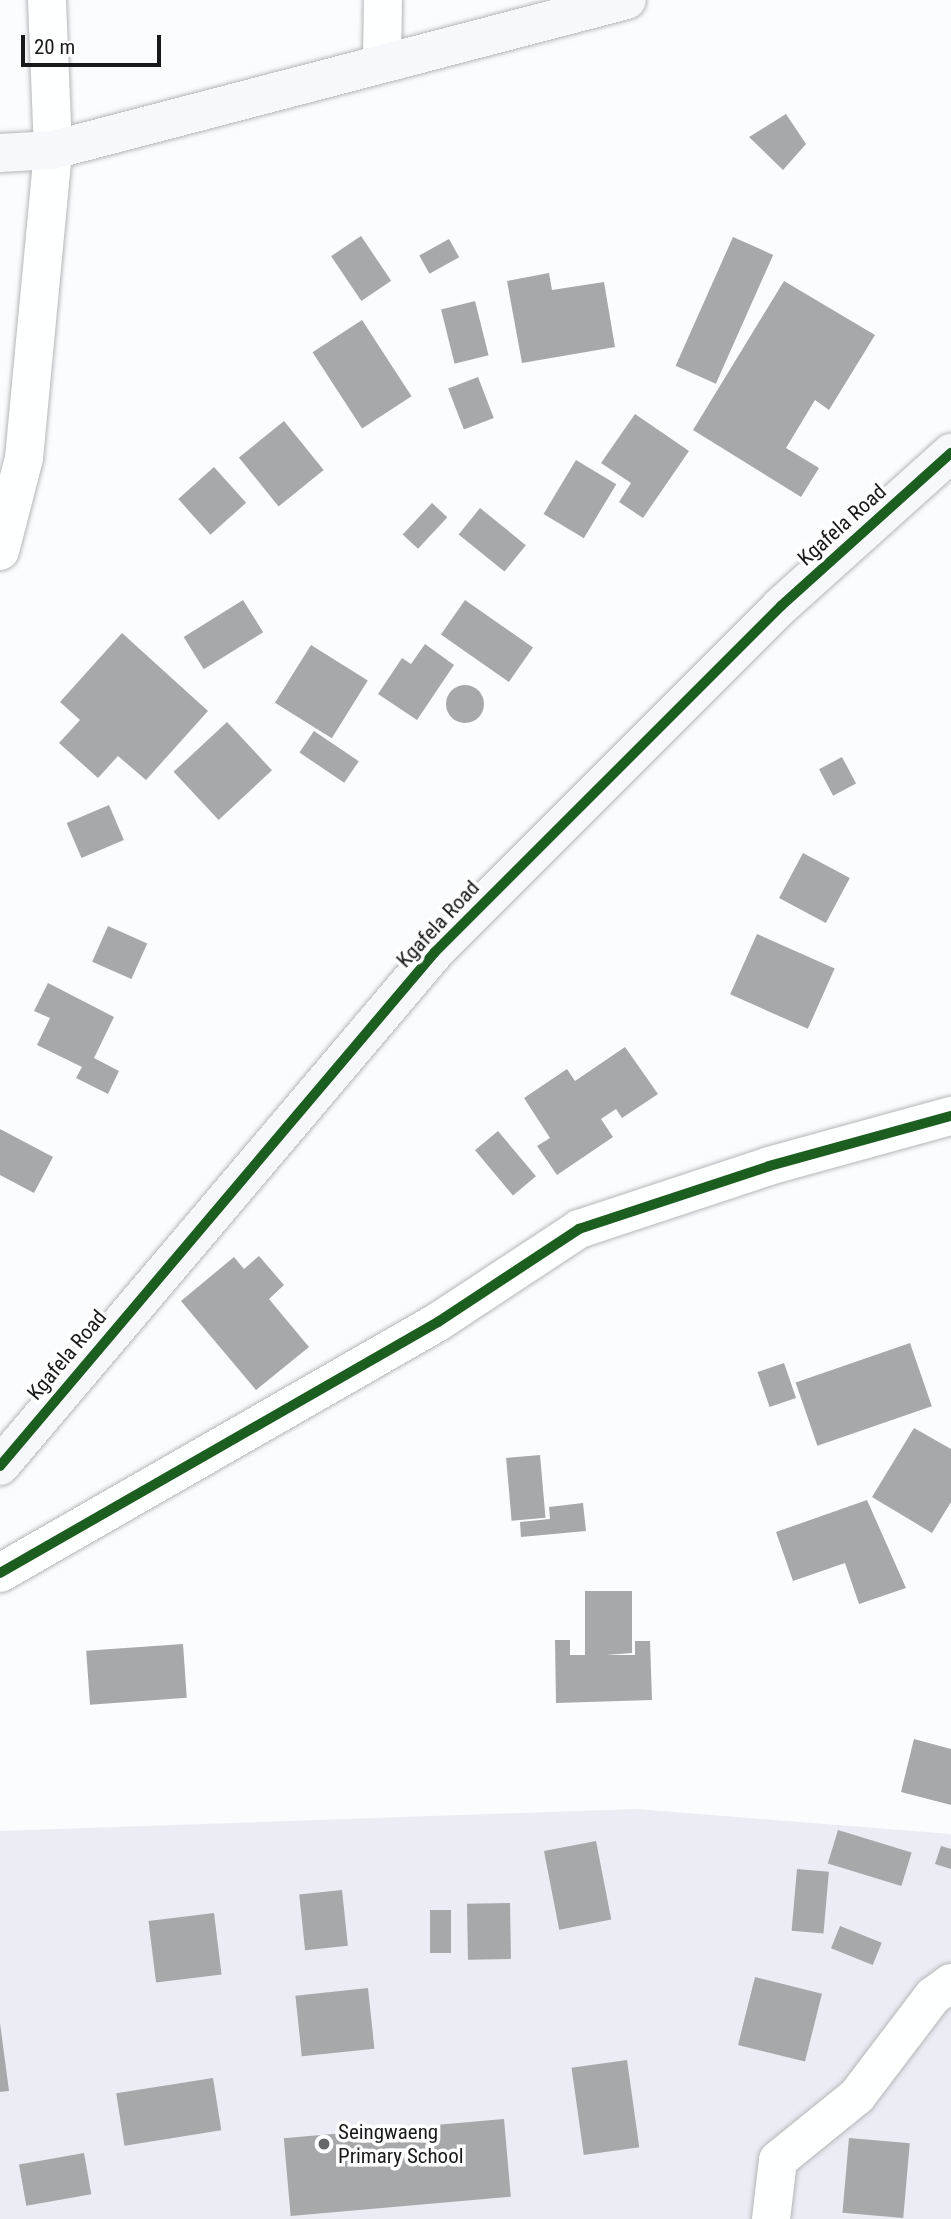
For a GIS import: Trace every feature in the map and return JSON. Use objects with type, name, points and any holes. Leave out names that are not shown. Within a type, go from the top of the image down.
[{"type":"street","points":[[0,551],[24,458],[53,150],[47,0]]},
{"type":"street","points":[[382,61],[383,0]]},
{"type":"street","points":[[0,153],[53,150],[382,61],[627,0]]},
{"type":"street","name":"Kgafela Road","points":[[0,1466],[435,952],[781,606],[951,453]]},
{"type":"street","points":[[0,1573],[438,1322],[579,1229],[769,1166],[951,1116]]},
{"type":"street","points":[[771,2219],[778,2160],[857,2096],[933,1996],[951,1983]]},
{"type":"shaded area","points":[[636,1809],[951,1834],[951,2219],[0,2219],[0,1831]]},
{"type":"building","points":[[786,114],[806,144],[783,170],[749,137]]},
{"type":"building","points":[[361,236],[391,281],[361,301],[331,256]]},
{"type":"building","points":[[733,237],[773,255],[716,384],[676,366]]},
{"type":"building","points":[[449,239],[459,257],[429,274],[419,255]]},
{"type":"building","points":[[549,273],[552,290],[604,282],[615,347],[522,363],[507,281]]},
{"type":"building","points":[[784,281],[875,335],[829,410],[815,400],[786,448],[819,468],[801,497],[693,430]]},
{"type":"building","points":[[475,301],[489,355],[455,364],[441,309]]},
{"type":"building","points":[[362,320],[412,396],[362,428],[313,352]]},
{"type":"building","points":[[478,377],[494,418],[464,430],[448,388]]},
{"type":"building","points":[[635,414],[689,451],[643,518],[619,502],[631,483],[601,463]]},
{"type":"building","points":[[284,421],[324,470],[279,506],[239,458]]},
{"type":"building","points":[[576,460],[616,484],[584,538],[544,514]]},
{"type":"building","points":[[214,467],[246,503],[210,535],[178,499]]},
{"type":"building","points":[[432,503],[447,517],[418,549],[403,534]]},
{"type":"building","points":[[480,508],[526,545],[504,572],[459,534]]},
{"type":"building","points":[[243,600],[263,632],[204,669],[184,637]]},
{"type":"building","points":[[465,600],[533,648],[509,682],[441,634]]},
{"type":"building","points":[[122,633],[208,711],[146,780],[118,756],[98,778],[59,743],[80,720],[60,702]]},
{"type":"building","points":[[425,644],[454,665],[417,720],[378,694],[402,658],[411,664]]},
{"type":"building","points":[[311,645],[368,681],[332,738],[275,703]]},
{"type":"building","points":[[465,685],[478,691],[484,704],[478,717],[465,723],[452,717],[446,704],[452,691]]},
{"type":"building","points":[[227,722],[272,770],[219,820],[174,772]]},
{"type":"building","points":[[314,731],[359,761],[344,783],[299,753]]},
{"type":"building","points":[[842,757],[856,783],[833,796],[819,769]]},
{"type":"building","points":[[109,805],[124,840],[82,858],[67,823]]},
{"type":"building","points":[[803,853],[850,878],[826,923],[779,898]]},
{"type":"building","points":[[108,926],[147,943],[131,979],[92,962]]},
{"type":"building","points":[[757,934],[835,969],[808,1029],[730,994]]},
{"type":"building","points":[[48,983],[114,1017],[94,1058],[119,1071],[108,1094],[76,1078],[82,1067],[37,1045],[50,1018],[34,1011]]},
{"type":"building","points":[[625,1047],[658,1094],[622,1118],[616,1109],[601,1119],[613,1137],[557,1175],[537,1146],[550,1138],[524,1098],[567,1069],[575,1081]]},
{"type":"building","points":[[0,1129],[53,1157],[34,1193],[0,1175]]},
{"type":"building","points":[[498,1131],[536,1176],[513,1195],[475,1150]]},
{"type":"building","points":[[259,1256],[284,1285],[269,1299],[309,1347],[256,1390],[181,1301],[234,1257],[244,1269]]},
{"type":"building","points":[[910,1343],[932,1406],[817,1446],[796,1382]]},
{"type":"building","points":[[784,1363],[796,1398],[770,1407],[758,1372]]},
{"type":"building","points":[[914,1428],[951,1449],[951,1502],[932,1533],[872,1497]]},
{"type":"building","points":[[540,1455],[545,1518],[512,1521],[506,1458]]},
{"type":"building","points":[[867,1500],[906,1588],[859,1604],[845,1563],[793,1581],[776,1532]]},
{"type":"building","points":[[583,1503],[586,1531],[521,1537],[520,1522],[550,1519],[549,1507]]},
{"type":"building","points":[[585,1591],[632,1591],[632,1653],[606,1655],[635,1655],[635,1641],[650,1641],[652,1700],[556,1703],[555,1640],[570,1640],[570,1655],[585,1655]]},
{"type":"building","points":[[183,1644],[187,1698],[90,1705],[86,1651]]},
{"type":"building","points":[[914,1739],[951,1749],[951,1805],[901,1792]]},
{"type":"building","points":[[838,1830],[912,1853],[901,1886],[828,1863]]},
{"type":"building","points":[[596,1841],[611,1920],[559,1930],[544,1851]]},
{"type":"building","points":[[941,1846],[951,1849],[951,1869],[935,1864]]},
{"type":"building","points":[[797,1869],[829,1872],[823,1934],[792,1931]]},
{"type":"building","points":[[342,1890],[348,1946],[305,1950],[299,1894]]},
{"type":"building","points":[[510,1903],[511,1959],[468,1960],[467,1904]]},
{"type":"building","points":[[430,1910],[451,1910],[451,1953],[430,1953]]},
{"type":"building","points":[[214,1913],[222,1975],[156,1983],[148,1921]]},
{"type":"building","points":[[840,1926],[882,1943],[873,1965],[831,1948]]},
{"type":"building","points":[[755,1977],[822,1994],[805,2062],[738,2045]]},
{"type":"building","points":[[368,1988],[374,2049],[302,2056],[295,1996]]},
{"type":"building","points":[[0,2023],[9,2091],[0,2092]]},
{"type":"building","points":[[627,2060],[639,2147],[584,2155],[572,2068]]},
{"type":"building","points":[[213,2078],[221,2130],[124,2146],[116,2093]]},
{"type":"building","points":[[504,2119],[511,2197],[291,2216],[284,2138]]},
{"type":"building","points":[[849,2138],[910,2143],[903,2218],[842,2213]]},
{"type":"building","points":[[84,2153],[91,2194],[26,2206],[19,2164]]},
{"type":"cycle path","points":[[0,1466],[435,952],[781,606],[951,453]]},
{"type":"cycle path","points":[[0,1573],[438,1322],[579,1229],[769,1166],[951,1116]]},
{"type":"place","name":"Seingwaeng Primary School","points":[[324,2144]]}]
